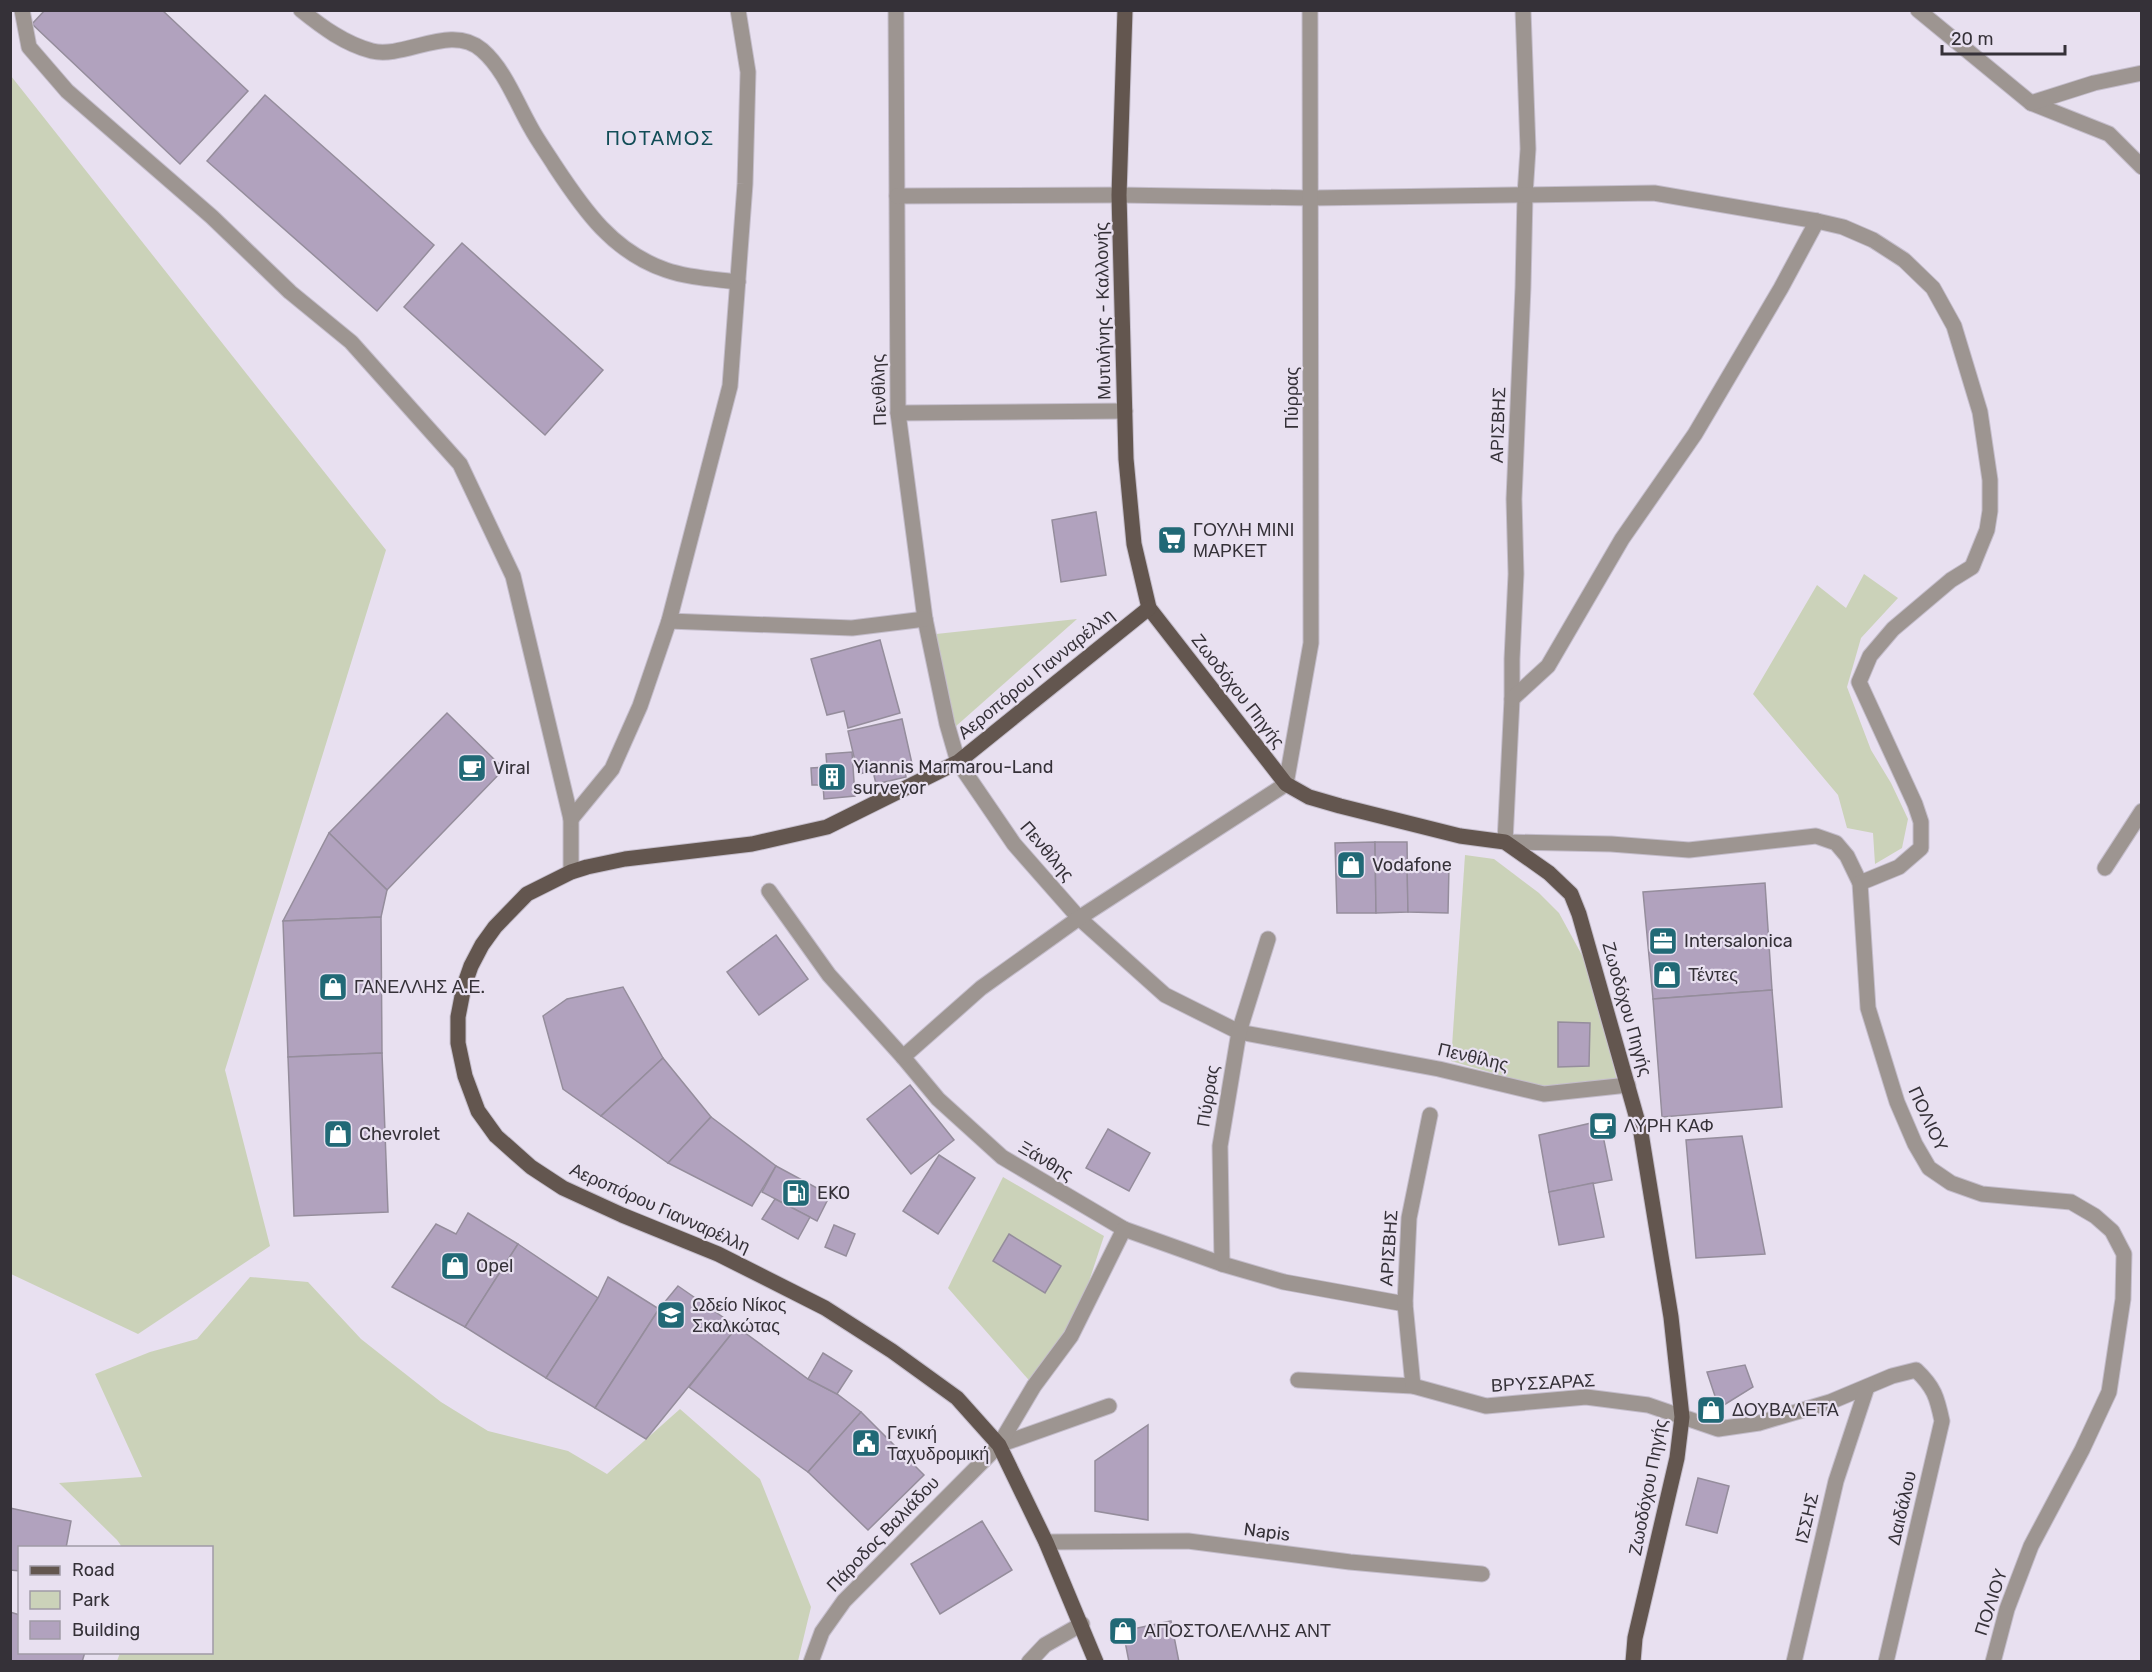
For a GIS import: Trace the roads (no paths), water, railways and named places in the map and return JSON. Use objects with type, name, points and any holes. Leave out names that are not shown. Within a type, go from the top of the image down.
[{"type":"main road","name":"Μυτιλήνης - Καλλονής","points":[[1125,10],[1119,195],[1126,459],[1134,544],[1149,608]]},
{"type":"main road","name":"Ζωοδόχου Πηγής","points":[[1149,608],[1286,784],[1309,797],[1340,806],[1460,836],[1504,842],[1549,873],[1571,894],[1579,914],[1641,1133],[1671,1317],[1683,1417],[1677,1458],[1635,1638],[1633,1662]]},
{"type":"main road","name":"Αεροπόρου Γιανναρέλλη","points":[[1096,1662],[1046,1542],[999,1445],[957,1398],[892,1351],[825,1308],[718,1254],[563,1188],[531,1167],[496,1136],[477,1111],[465,1076],[458,1043],[458,1017],[464,986],[482,945],[508,912],[527,894],[571,872],[625,859],[752,844],[827,827],[958,762],[1149,608]]},
{"type":"street","points":[[22,10],[29,47],[67,91],[212,216],[290,292],[351,342],[460,464],[513,576],[571,819],[571,872]]},
{"type":"street","points":[[301,10],[323,28],[373,52],[445,40],[462,41],[481,49],[499,70],[532,130],[579,203],[614,241],[632,254],[665,270],[694,277],[738,282]]},
{"type":"street","points":[[571,819],[612,769],[640,706],[669,621],[730,386],[746,184],[748,72],[738,10]]},
{"type":"street","name":"Πενθίλης","points":[[896,10],[898,413],[925,619],[946,724],[958,762],[1014,844],[1079,918],[1165,995],[1239,1032],[1438,1069],[1544,1094],[1628,1085]]},
{"type":"street","name":"Πύρρας","points":[[1286,784],[1311,643],[1310,10]]},
{"type":"street","name":"ΑΡΙΣΒΗΣ","points":[[1504,842],[1512,699],[1514,499],[1528,149],[1523,10]]},
{"type":"street","points":[[1918,10],[2031,103],[2109,134],[2142,167]]},
{"type":"street","points":[[2031,103],[2094,83],[2142,73]]},
{"type":"street","points":[[897,196],[1119,195],[1311,198],[1654,194],[1843,227],[1873,240],[1904,260],[1933,288],[1954,326],[1980,412],[1990,480],[1990,511],[1987,530],[1972,567],[1951,580],[1893,629],[1870,656],[1859,682],[1915,804],[1921,822],[1921,848],[1899,867],[1860,883]]},
{"type":"street","points":[[1512,699],[1548,666],[1622,539],[1695,434],[1781,288],[1817,221]]},
{"type":"street","points":[[898,413],[1125,411]]},
{"type":"street","points":[[669,621],[852,628],[925,619]]},
{"type":"street","points":[[903,1057],[981,988],[1079,918],[1286,784]]},
{"type":"street","points":[[2105,868],[2142,811]]},
{"type":"street","name":"ΠΟΛΙΟΥ","points":[[1504,842],[1611,844],[1689,849],[1816,836],[1836,843],[1847,856],[1860,883],[1868,1008],[1897,1102],[1915,1144],[1929,1168],[1951,1183],[1982,1194],[2071,1202],[2095,1216],[2112,1231],[2124,1254],[2123,1299],[2109,1392],[2082,1450],[2031,1546],[2007,1609],[1993,1662]]},
{"type":"street","name":"Ξάνθης","points":[[769,891],[829,975],[938,1099],[1002,1157],[1124,1229],[1222,1264],[1284,1282],[1405,1304]]},
{"type":"street","name":"Πύρρας","points":[[1222,1264],[1220,1146],[1239,1032],[1268,939]]},
{"type":"street","name":"ΑΡΙΣΒΗΣ","points":[[1413,1386],[1405,1304],[1409,1218],[1430,1115]]},
{"type":"street","points":[[999,1445],[1034,1386],[1071,1336],[1124,1229]]},
{"type":"street","name":"ΒΡΥΣΣΑΡΑΣ","points":[[1299,1380],[1413,1386],[1486,1406],[1586,1397],[1648,1405],[1718,1429],[1759,1423],[1830,1402],[1892,1376],[1916,1370]]},
{"type":"street","name":"Δαιδάλου","points":[[1886,1662],[1941,1421],[1936,1396],[1928,1381],[1916,1370]]},
{"type":"street","name":"ΙΣΣΗΣ","points":[[1794,1662],[1836,1481],[1867,1387]]},
{"type":"street","points":[[999,1445],[1109,1406]]},
{"type":"street","name":"Πάροδος Βαλιάδου","points":[[810,1662],[822,1632],[844,1601],[999,1445]]},
{"type":"street","name":"Napis","points":[[1046,1542],[1188,1541],[1350,1562],[1482,1574]]},
{"type":"street","points":[[1029,1662],[1045,1645],[1082,1624]]},
{"type":"place","name":"ΓΟΥΛΗ ΜΙΝΙ ΜΑΡΚΕΤ","points":[[1172,540]]},
{"type":"place","name":"Viral","points":[[472,768]]},
{"type":"place","name":"Yiannis Marmarou-Land surveyor","points":[[832,777]]},
{"type":"place","name":"Vodafone","points":[[1351,865]]},
{"type":"place","name":"Intersalonica","points":[[1663,941]]},
{"type":"place","name":"Τέντες","points":[[1667,975]]},
{"type":"place","name":"ΓΑΝΕΛΛΗΣ Α.Ε.","points":[[333,987]]},
{"type":"place","name":"ΛΥΡΗ ΚΑΦ","points":[[1603,1126]]},
{"type":"place","name":"Chevrolet","points":[[338,1134]]},
{"type":"place","name":"EKO","points":[[796,1193]]},
{"type":"place","name":"Opel","points":[[455,1266]]},
{"type":"place","name":"Ωδείο Νίκος Σκαλκώτας","points":[[671,1315]]},
{"type":"place","name":"ΔΟΥΒΑΛΕΤΑ","points":[[1711,1410]]},
{"type":"place","name":"Γενική Ταχυδρομική","points":[[866,1443]]},
{"type":"place","name":"ΑΠΟΣΤΟΛΕΛΛΗΣ ΑΝΤ","points":[[1123,1631]]},
{"type":"district","name":"ΠΟΤΑΜΟΣ","points":[[660,138]]}]
